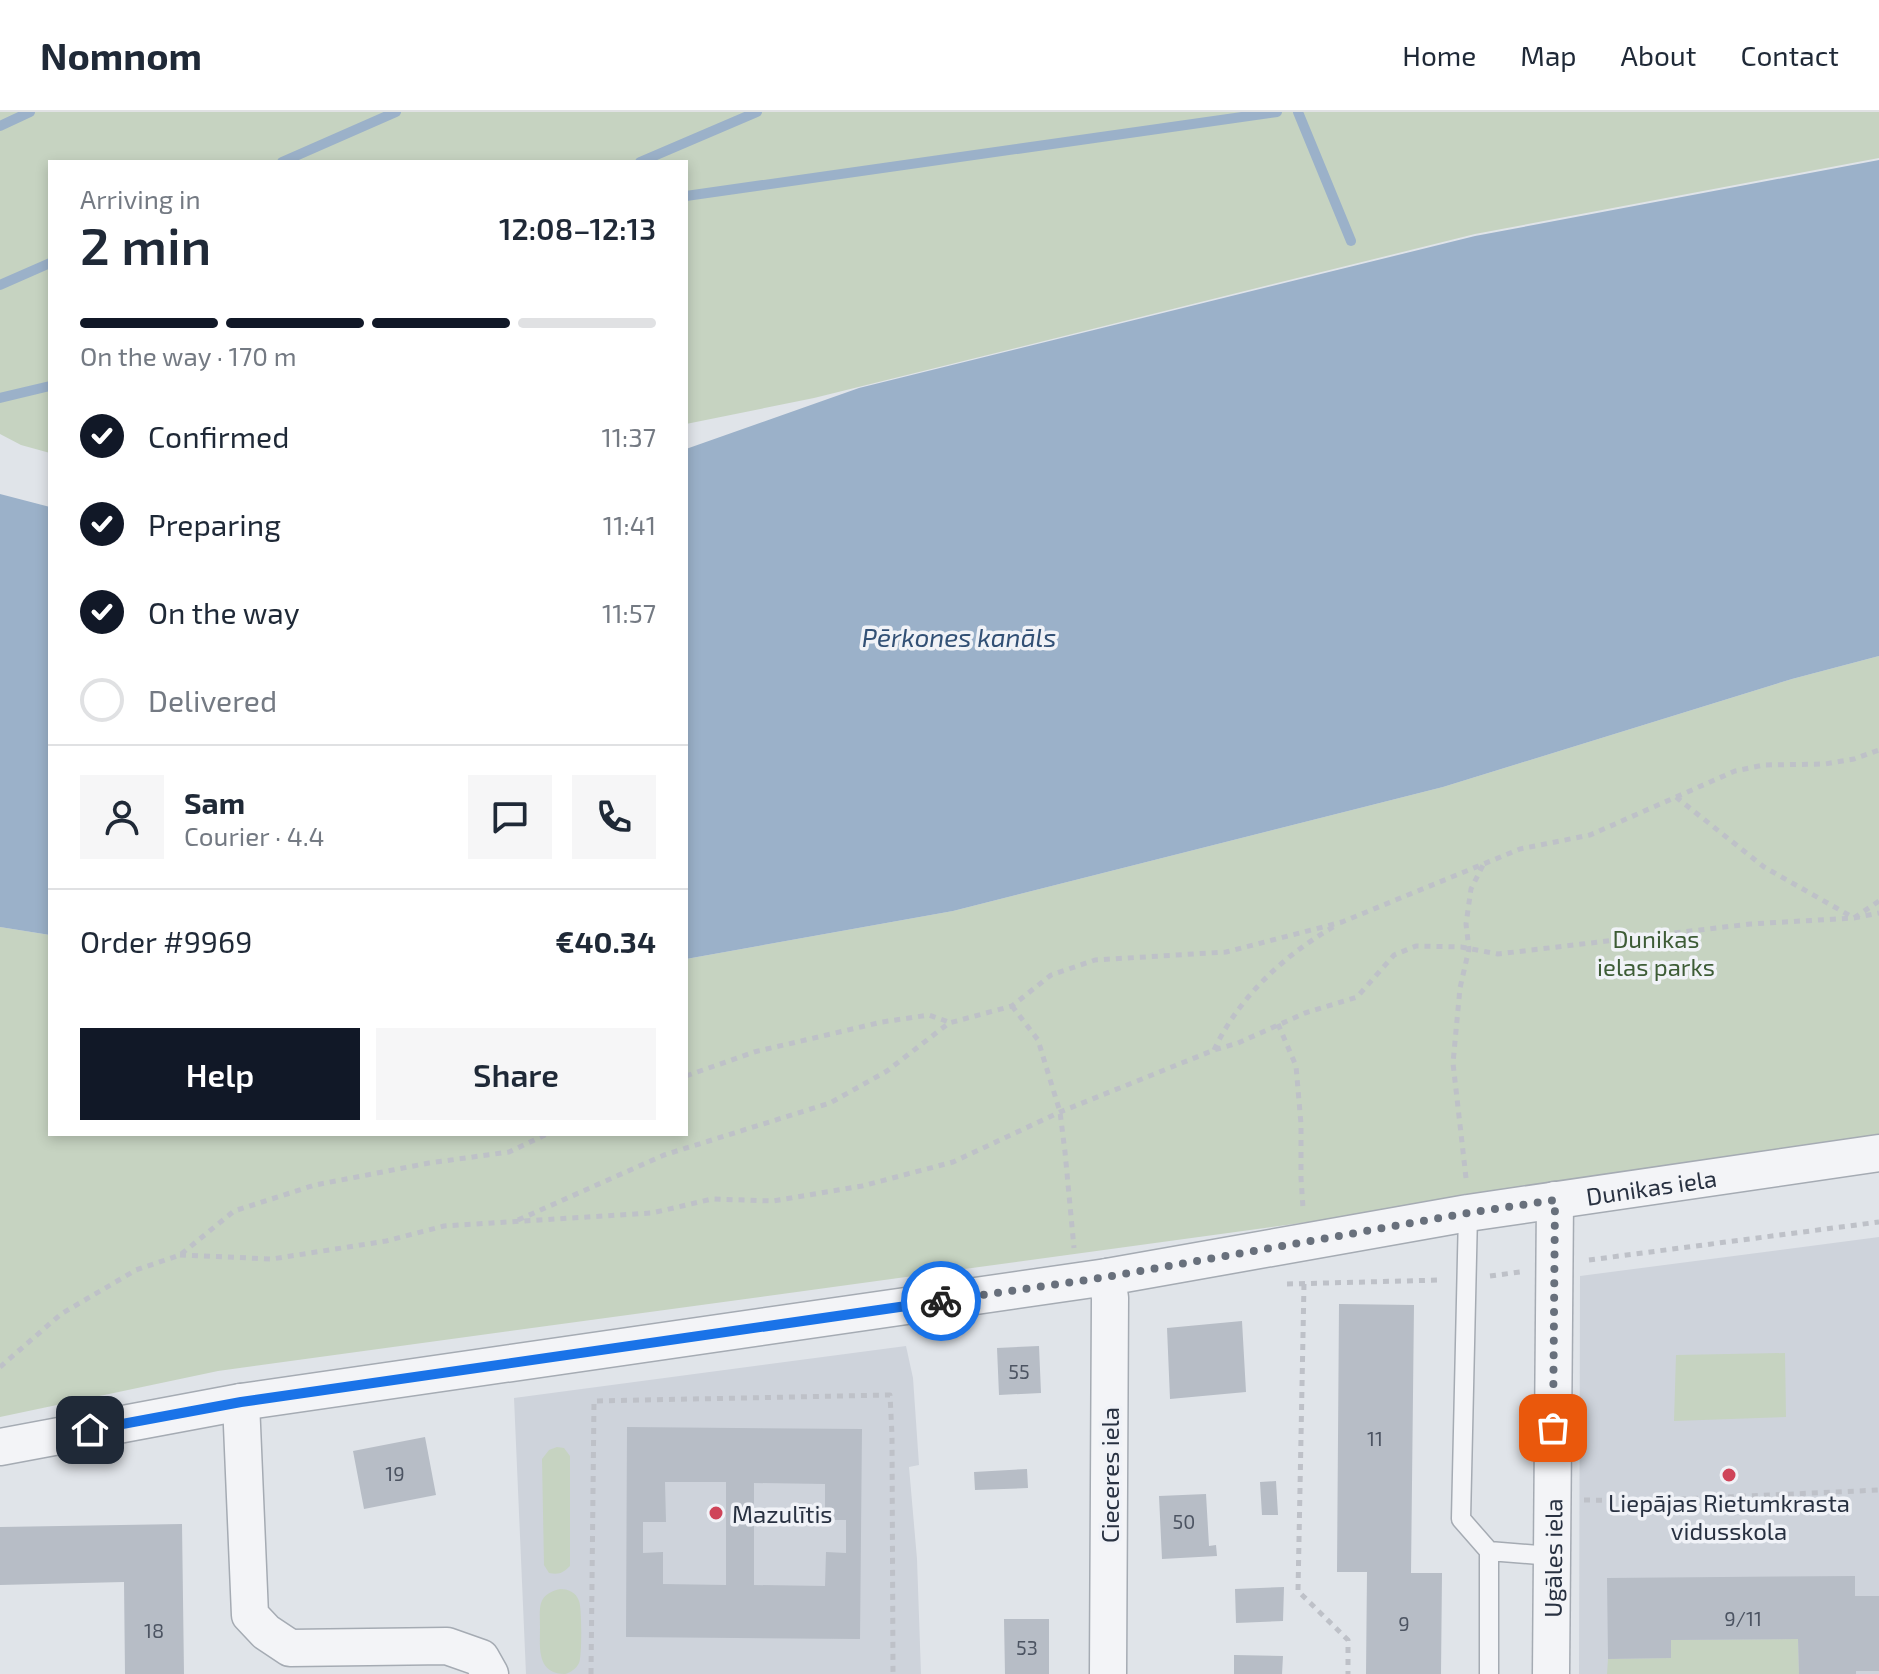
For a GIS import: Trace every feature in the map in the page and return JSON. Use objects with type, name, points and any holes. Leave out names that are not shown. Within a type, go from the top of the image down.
[{"type":"street","name":"Dunikas iela","points":[[0,1447],[241,1402],[1092,1279],[1468,1213],[1879,1153]]},
{"type":"street","name":"Ugāles iela","points":[[1551,1674],[1555,1200]]},
{"type":"street","name":"Cieceres iela","points":[[1092,1279],[1110,1298],[1108,1674]]},
{"type":"street","points":[[241,1402],[250,1615],[266,1632],[290,1648],[447,1646],[481,1658],[490,1674]]},
{"type":"lane","points":[[1468,1213],[1461,1519],[1489,1551],[1489,1674]]},
{"type":"lane","points":[[1489,1551],[1551,1556]]},
{"type":"path","points":[[513,1222],[664,1155],[830,1103],[887,1071],[949,1023],[1012,1006],[1051,975],[1095,960],[1226,952],[1342,922],[1520,849],[1590,835],[1735,771],[1764,765],[1825,764],[1854,759],[1879,750]]},
{"type":"path","points":[[1676,797],[1764,867],[1854,918]]},
{"type":"path","points":[[1468,1213],[1453,1063],[1460,988],[1469,949],[1466,924],[1471,889],[1484,864]]},
{"type":"path","points":[[1854,918],[1879,901]]},
{"type":"path","points":[[180,1255],[272,1259],[386,1241],[444,1226],[652,1213],[712,1199],[773,1201],[862,1186],[953,1162],[1060,1112],[1238,1043],[1305,1013],[1357,997],[1394,955],[1416,946],[1498,954],[1750,924],[1854,918],[1879,913]]},
{"type":"path","points":[[1214,1050],[1225,1026],[1263,979],[1313,939],[1342,922]]},
{"type":"path","points":[[1012,1006],[1038,1040],[1060,1112],[1065,1152],[1092,1279]]},
{"type":"path","points":[[688,1075],[754,1052],[882,1022],[929,1015],[949,1023]]},
{"type":"path","points":[[1278,1024],[1296,1066],[1304,1204],[1301,1219]]},
{"type":"path","points":[[0,1367],[61,1314],[136,1270],[180,1255],[234,1211],[315,1185],[429,1163],[509,1152],[543,1136]]},
{"type":"path","points":[[1304,1284],[1298,1591],[1348,1640],[1348,1674]]},
{"type":"path","points":[[591,1674],[594,1401],[890,1395],[893,1674]]},
{"type":"path","points":[[1574,1500],[1639,1501],[1879,1490]]},
{"type":"shaded area","name":"Liepājas Rietumkrasta vidusskola","points":[[1879,1237],[1879,1674],[1579,1674],[1580,1276]]},
{"type":"shaded area","name":"Mazulītis","points":[[906,1346],[913,1378],[919,1465],[909,1467],[917,1559],[921,1674],[526,1674],[514,1398]]},
{"type":"green space","points":[[0,112],[1879,112],[1879,158],[1475,234],[814,398],[688,424],[688,160],[48,160],[48,452],[21,445],[0,434]]},
{"type":"green space","name":"Dunikas ielas parks","points":[[1879,656],[1879,1144],[218,1371],[0,1417],[0,927],[48,935],[48,1136],[688,1136],[688,959],[953,911],[1443,787],[1792,679]]},
{"type":"green space","points":[[1785,1353],[1786,1417],[1674,1421],[1676,1355]]},
{"type":"green space","points":[[564,1448],[570,1456],[570,1566],[556,1574],[549,1573],[544,1565],[542,1459],[549,1450]]},
{"type":"green space","points":[[560,1589],[576,1595],[581,1613],[580,1659],[575,1668],[565,1674],[549,1669],[540,1650],[541,1603],[546,1595]]},
{"type":"green space","points":[[1798,1639],[1799,1674],[1607,1674],[1608,1659],[1671,1658],[1671,1640]]},
{"type":"water","name":"Pērkones kanāls","points":[[1879,160],[1879,656],[1792,679],[1443,787],[953,911],[688,959],[688,448],[859,388],[1475,236]]},
{"type":"water","points":[[0,494],[48,506],[48,935],[0,927]]},
{"type":"building","points":[[1339,1304],[1414,1305],[1411,1573],[1442,1573],[1441,1674],[1366,1674],[1367,1572],[1337,1572]]},
{"type":"building","points":[[1242,1321],[1246,1392],[1170,1399],[1167,1328]]},
{"type":"building","points":[[1039,1346],[1041,1393],[999,1395],[997,1348]]},
{"type":"building","points":[[627,1427],[862,1429],[860,1639],[626,1637]],"holes":[[[665,1482],[726,1482],[726,1585],[663,1584],[663,1552],[643,1553],[643,1522],[666,1522]],[[754,1483],[825,1484],[825,1520],[846,1520],[846,1553],[826,1552],[825,1586],[754,1585]]]},
{"type":"building","points":[[425,1437],[436,1495],[364,1509],[353,1451]]},
{"type":"building","points":[[1027,1469],[1028,1488],[975,1490],[974,1472]]},
{"type":"building","points":[[1276,1481],[1278,1515],[1262,1515],[1260,1482]]},
{"type":"building","points":[[1206,1494],[1209,1546],[1216,1545],[1217,1556],[1162,1559],[1159,1496]]},
{"type":"building","points":[[182,1524],[184,1674],[125,1674],[124,1582],[0,1585],[0,1527]]},
{"type":"building","points":[[1855,1576],[1855,1596],[1879,1596],[1879,1671],[1799,1674],[1798,1639],[1671,1640],[1671,1658],[1608,1659],[1607,1578]]},
{"type":"building","points":[[1284,1587],[1283,1621],[1236,1623],[1235,1589]]},
{"type":"building","points":[[1004,1619],[1049,1619],[1049,1674],[1005,1674]]},
{"type":"building","points":[[1234,1655],[1283,1656],[1282,1674],[1234,1674]]},
{"type":"waterway","points":[[0,126],[30,112]]},
{"type":"waterway","points":[[287,160],[396,112]]},
{"type":"waterway","points":[[645,160],[757,112]]},
{"type":"waterway","points":[[688,196],[1277,112]]},
{"type":"waterway","points":[[1298,112],[1351,241]]},
{"type":"waterway","points":[[0,285],[48,264]]},
{"type":"waterway","points":[[0,398],[48,386]]},
{"type":"way so far","points":[[941,1301],[1107,1277],[1555,1200],[1553,1428]]},
{"type":"place","name":"Liepājas Rietumkrasta vidusskola","points":[[1729,1475]]},
{"type":"place","name":"Mazulītis","points":[[716,1513]]},
{"type":"route","points":[[90,1430],[241,1402],[941,1301]]}]
